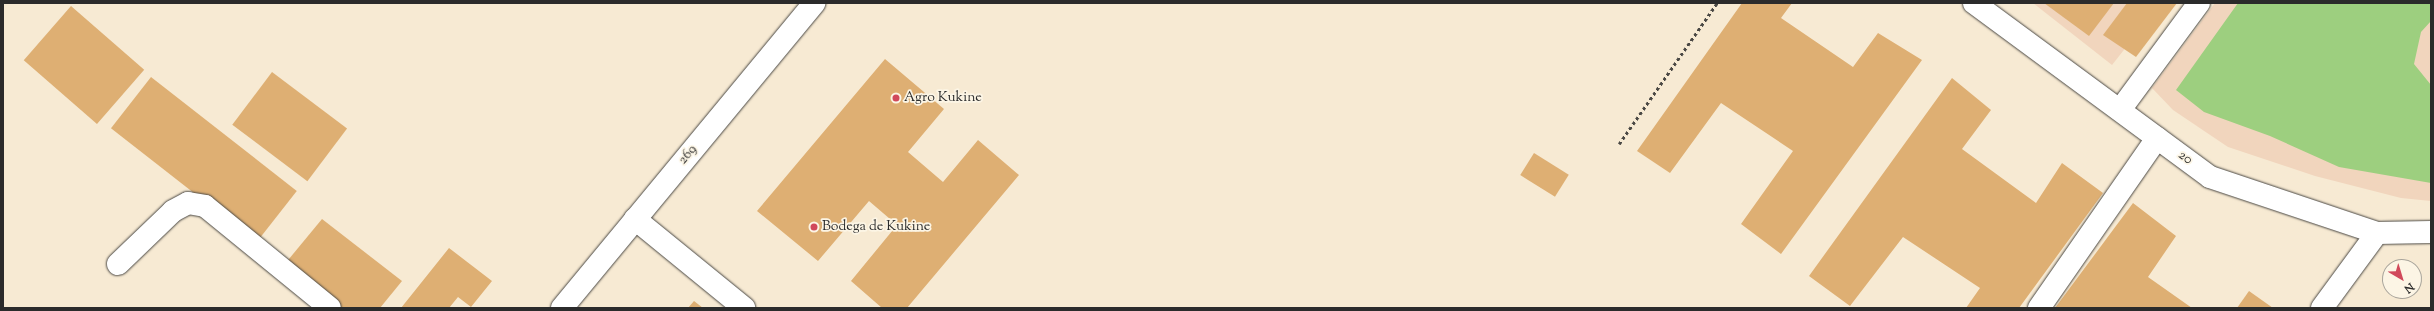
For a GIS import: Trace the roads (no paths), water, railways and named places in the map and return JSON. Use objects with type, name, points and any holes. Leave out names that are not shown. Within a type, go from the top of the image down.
[{"type":"street","name":"269","points":[[562,308],[814,3]]},
{"type":"street","name":"20","points":[[1974,3],[2210,177],[2377,232],[2431,232]]},
{"type":"street","points":[[2120,110],[2199,3]]},
{"type":"street","points":[[2039,308],[2158,138]]},
{"type":"street","points":[[118,264],[173,211],[188,203],[205,206],[330,308]]},
{"type":"street","points":[[636,219],[744,308]]},
{"type":"street","points":[[2322,308],[2377,232]]},
{"type":"place","name":"Agro Kukine","points":[[896,98]]},
{"type":"place","name":"Bodega de Kukine","points":[[814,227]]}]
